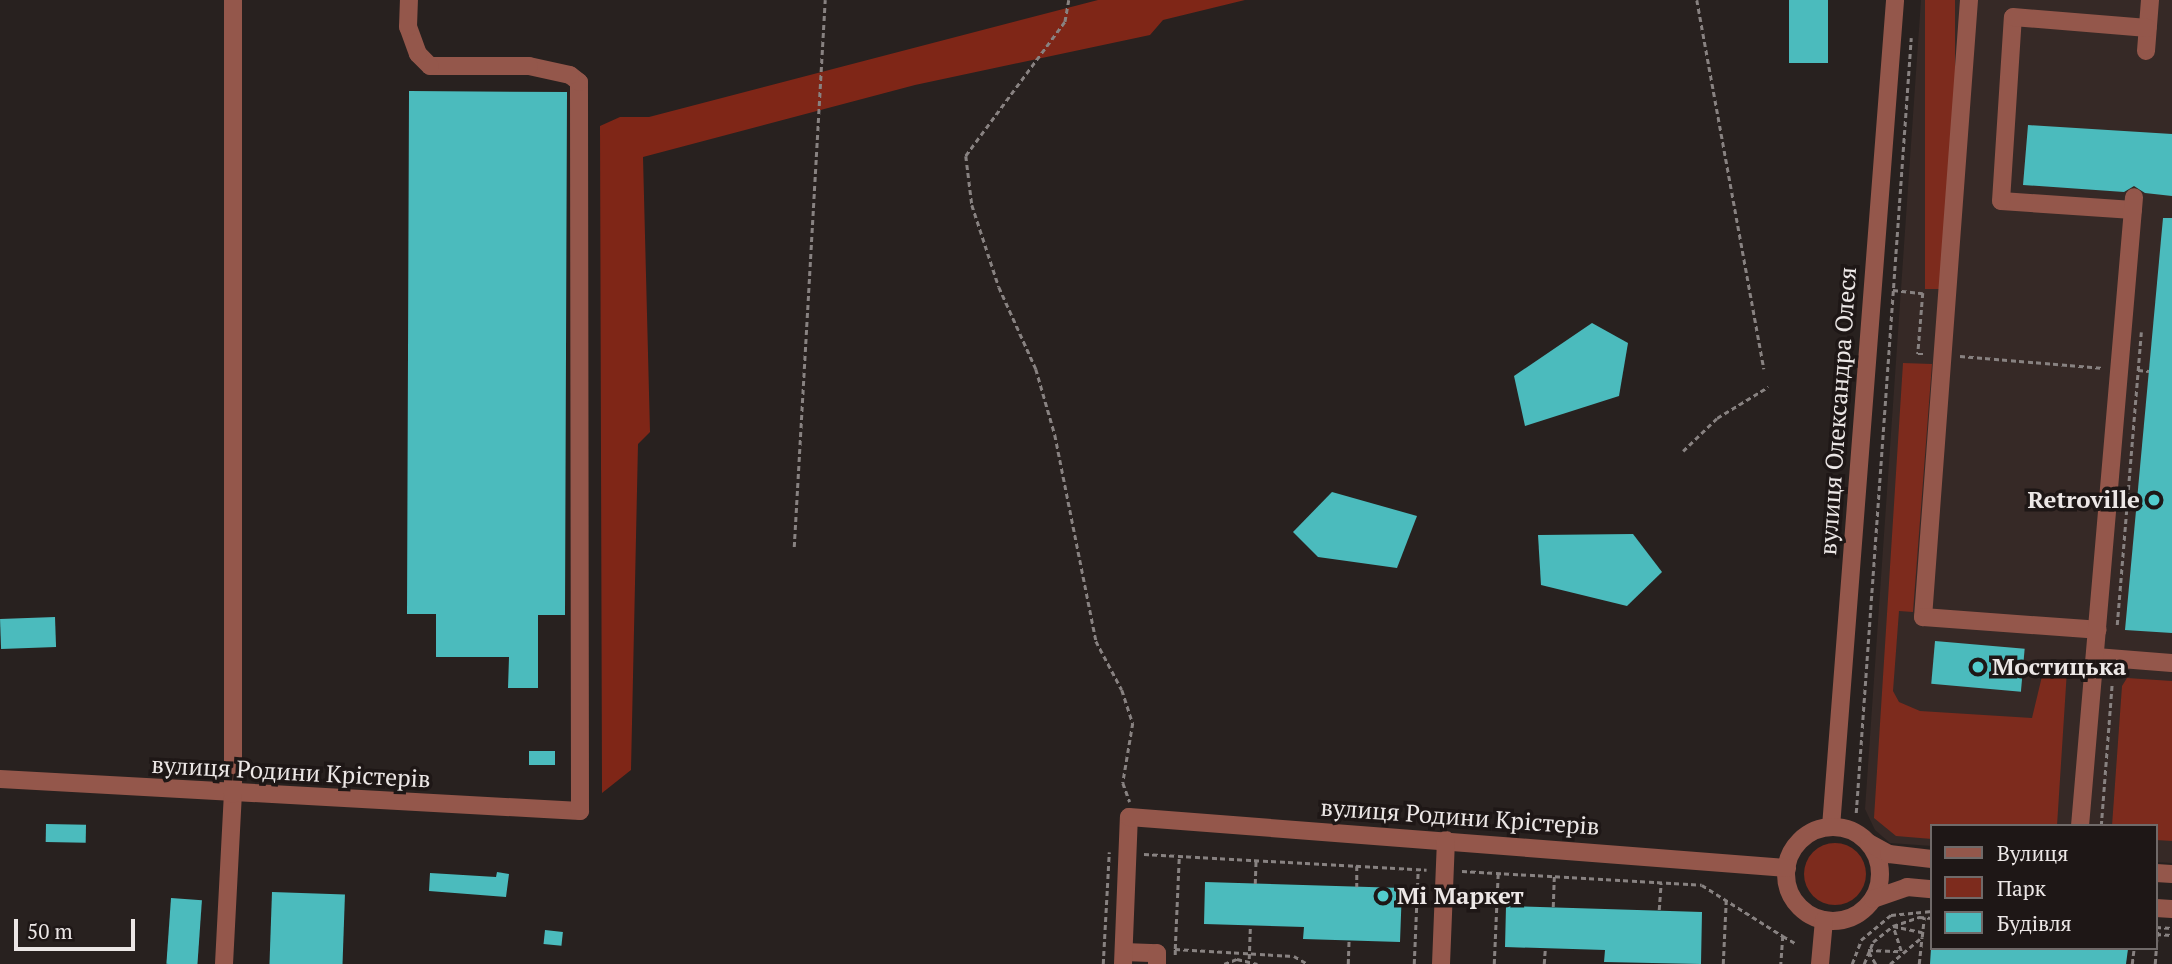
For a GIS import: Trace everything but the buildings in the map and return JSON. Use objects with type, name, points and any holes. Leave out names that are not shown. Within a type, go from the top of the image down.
[{"type":"street","points":[[224,964],[233,794],[233,0]]},
{"type":"street","name":"вулиця Родини Крістерів","points":[[0,779],[233,794],[580,811],[579,82],[570,75],[529,66],[430,65],[418,54],[408,27],[409,0]]},
{"type":"street","name":"вулиця Олександра Олеся","points":[[1831,827],[1895,0]]},
{"type":"street","points":[[1969,0],[1923,617],[2098,629]]},
{"type":"street","points":[[2146,51],[2150,0]]},
{"type":"street","points":[[2080,824],[2098,629],[2129,370],[2134,203],[2001,201],[2013,17],[2148,28]]},
{"type":"street","points":[[2096,657],[2172,663]]},
{"type":"street","points":[[1129,817],[1123,958],[1157,953],[1157,964]]},
{"type":"street","name":"вулиця Родини Крістерів","points":[[1129,817],[1787,868]]},
{"type":"street","points":[[1930,859],[1889,853],[1854,832],[1831,827],[1798,843],[1787,868],[1789,888],[1797,903],[1824,920],[1853,916],[1872,899],[1907,887],[1930,889]]},
{"type":"street","points":[[1441,964],[1446,840]]},
{"type":"street","points":[[1868,842],[1879,865],[1872,899]]},
{"type":"street","points":[[1820,964],[1824,920]]},
{"type":"path","points":[[794,547],[825,0]]},
{"type":"path","points":[[1069,0],[1065,22],[966,156],[972,205],[999,287],[1036,369],[1055,435],[1096,641],[1122,690],[1133,723],[1123,783],[1131,803],[1129,817]]},
{"type":"path","points":[[1698,0],[1764,369]]},
{"type":"path","points":[[1856,813],[1911,27]]},
{"type":"path","points":[[1892,290],[1923,293],[1918,354],[2149,371]]},
{"type":"path","points":[[2117,625],[2129,370],[2141,331]]},
{"type":"path","points":[[1683,451],[1717,418],[1768,387]]},
{"type":"path","points":[[2101,824],[2112,684]]},
{"type":"path","points":[[1104,964],[1108,852],[1702,885],[1795,943]]},
{"type":"path","points":[[1175,964],[1179,856]]},
{"type":"path","points":[[1255,884],[1256,861]]},
{"type":"path","points":[[1357,866],[1357,887]]},
{"type":"path","points":[[1414,964],[1418,869]]},
{"type":"path","points":[[1494,964],[1498,873]]},
{"type":"path","points":[[1553,907],[1554,876]]},
{"type":"path","points":[[1659,910],[1661,883]]},
{"type":"path","points":[[1723,964],[1726,900]]},
{"type":"path","points":[[1852,964],[1861,940],[1891,915],[1930,911]]},
{"type":"path","points":[[1919,964],[1924,917]]},
{"type":"path","points":[[1864,964],[1868,950],[1893,926],[1930,918]]},
{"type":"path","points":[[1249,957],[1250,925]]},
{"type":"path","points":[[1893,926],[1922,934]]},
{"type":"path","points":[[1893,926],[1900,951]]},
{"type":"path","points":[[1890,964],[1900,951],[1922,934]]},
{"type":"path","points":[[1781,964],[1783,936]]},
{"type":"path","points":[[1348,964],[1349,941]]},
{"type":"path","points":[[1544,964],[1545,948]]},
{"type":"path","points":[[1175,950],[1249,957],[1294,956],[1306,964]]},
{"type":"path","points":[[1868,950],[1900,951]]},
{"type":"path","points":[[1868,950],[1876,964]]},
{"type":"path","points":[[1224,964],[1249,957]]},
{"type":"path","points":[[1249,957],[1257,964]]},
{"type":"shaded area","points":[[1098,0],[1245,0],[1163,20],[1150,35],[915,85],[643,157],[650,432],[638,444],[631,770],[602,793],[600,126],[620,117],[649,117]]},
{"type":"shaded area","points":[[1921,0],[2172,0],[2172,863],[2158,862],[2158,824],[1930,824],[1930,846],[1890,843],[1875,830],[1865,809]]},
{"type":"green space","points":[[1925,0],[1955,0],[1955,289],[1925,289]]},
{"type":"green space","points":[[1903,363],[1932,364],[1913,612],[1899,611],[1893,691],[1899,702],[1920,711],[2032,718],[2043,672],[2050,667],[2067,670],[2057,824],[1930,824],[1930,839],[1896,836],[1874,818]]},
{"type":"green space","points":[[2127,678],[2172,681],[2172,841],[2158,840],[2158,824],[2112,824],[2122,686]]},
{"type":"green space","points":[[1829,843],[1841,843],[1857,852],[1864,862],[1864,886],[1857,896],[1841,905],[1829,905],[1818,900],[1809,891],[1804,880],[1804,868],[1809,857],[1818,848]]},
{"type":"place","name":"Retroville","points":[[2154,500]]},
{"type":"place","name":"Мостицька","points":[[1978,667]]},
{"type":"place","name":"Мі Маркет","points":[[1383,896]]}]
